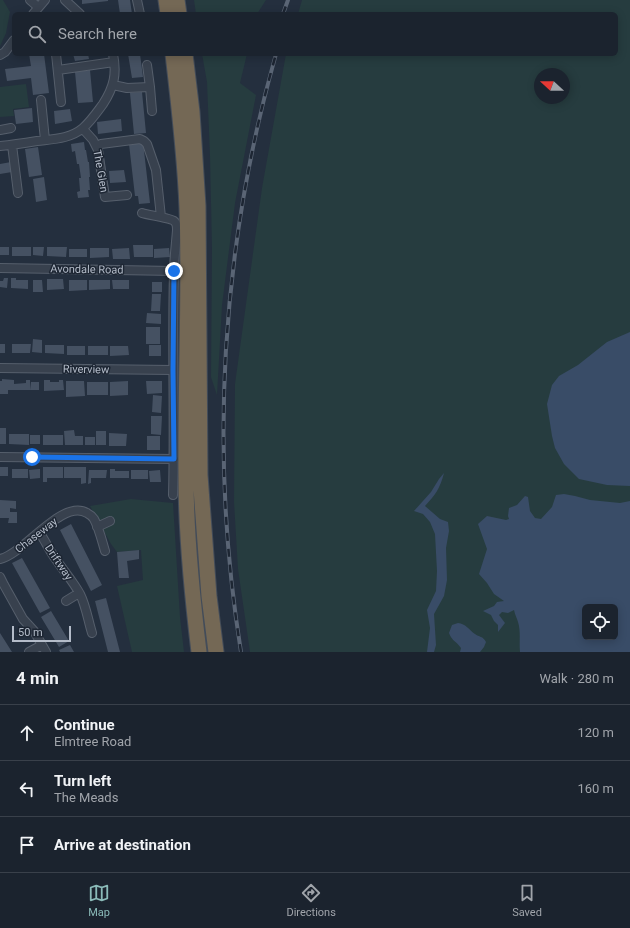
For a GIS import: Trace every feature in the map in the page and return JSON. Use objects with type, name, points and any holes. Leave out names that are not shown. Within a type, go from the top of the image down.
[{"type":"highway","points":[[166,0],[168,12]]},
{"type":"highway","points":[[177,0],[179,12]]},
{"type":"highway","points":[[173,56],[186,113],[198,206],[200,475],[209,596],[216,652]]},
{"type":"highway","points":[[185,56],[188,263],[187,524],[192,593],[199,652]]},
{"type":"street","points":[[30,0],[35,11],[45,0]]},
{"type":"street","points":[[65,0],[78,12]]},
{"type":"street","points":[[137,0],[140,12]]},
{"type":"street","points":[[0,55],[5,52],[12,43]]},
{"type":"street","points":[[56,56],[61,102]]},
{"type":"street","points":[[0,146],[62,138],[75,134],[82,129],[89,123],[110,92],[113,85],[115,70],[114,58],[58,70]]},
{"type":"street","points":[[147,65],[152,111]]},
{"type":"street","points":[[113,85],[126,88],[150,87]]},
{"type":"street","points":[[41,100],[45,140]]},
{"type":"street","points":[[0,130],[11,128]]},
{"type":"street","name":"The Glen","points":[[82,129],[93,140],[98,150],[104,197],[127,196]]},
{"type":"street","points":[[101,144],[140,139],[147,144],[156,170],[161,217]]},
{"type":"street","points":[[12,144],[18,193]]},
{"type":"street","points":[[142,213],[174,221],[177,230],[174,271],[173,495]]},
{"type":"street","name":"Avondale Road","points":[[0,268],[174,271]]},
{"type":"street","name":"Riverview","points":[[0,368],[173,370]]},
{"type":"street","points":[[0,457],[174,459]]},
{"type":"street","name":"Chaseway","points":[[0,559],[12,553],[56,518],[70,512],[77,510],[85,511],[93,518],[97,527]]},
{"type":"street","points":[[105,551],[97,527],[110,521]]},
{"type":"street","name":"Driftway","points":[[39,532],[79,593],[92,633]]},
{"type":"street","points":[[0,577],[23,619],[34,631],[44,648],[29,652]]},
{"type":"street","points":[[66,601],[79,593]]},
{"type":"green space","points":[[0,0],[3,0],[10,12],[6,33],[0,46]]},
{"type":"green space","points":[[194,0],[266,0],[258,12],[196,12]]},
{"type":"green space","points":[[302,0],[630,0],[630,652],[250,652],[238,569],[234,502],[235,384],[262,188],[286,56],[618,56],[618,12],[299,12]]},
{"type":"green space","points":[[202,56],[247,56],[240,83],[256,95],[235,203],[222,305],[217,395],[211,377],[212,248],[207,82]]},
{"type":"green space","points":[[26,84],[29,107],[13,109],[14,116],[0,117],[0,87]]},
{"type":"green space","points":[[131,499],[173,503],[180,617],[184,652],[132,652],[117,586],[143,580],[141,550],[117,552],[90,506]]},
{"type":"water","points":[[630,332],[630,486],[607,485],[579,479],[564,464],[555,448],[547,404],[552,385],[559,376],[578,365],[607,342]]},
{"type":"water","points":[[444,473],[437,491],[425,506],[440,519],[448,522],[449,531],[446,548],[447,580],[444,596],[434,614],[436,645],[434,652],[427,652],[430,628],[427,610],[436,591],[437,571],[435,534],[430,522],[423,514],[414,511],[431,492]]},
{"type":"water","points":[[564,494],[590,500],[620,503],[630,501],[630,652],[520,652],[518,622],[514,610],[508,613],[502,612],[499,615],[505,623],[498,632],[498,625],[491,615],[483,611],[494,606],[497,602],[504,601],[494,594],[479,574],[487,549],[478,524],[487,516],[506,520],[509,519],[509,508],[517,505],[525,496],[528,497],[530,511],[535,518],[541,519],[552,507],[556,495]]},
{"type":"water","points":[[458,623],[485,640],[486,642],[484,647],[480,652],[460,652],[461,648],[451,638],[449,633],[452,625]]},
{"type":"building","points":[[82,0],[108,0],[108,1],[82,4]]},
{"type":"building","points":[[118,0],[130,0],[132,12],[120,12]]},
{"type":"building","points":[[29,56],[44,56],[49,93],[33,95],[31,78],[7,81],[5,69],[31,66]]},
{"type":"building","points":[[74,56],[88,56],[89,59],[75,61]]},
{"type":"building","points":[[128,56],[140,56],[143,77],[132,78]]},
{"type":"building","points":[[90,70],[93,102],[78,103],[75,72]]},
{"type":"building","points":[[142,92],[146,133],[134,134],[130,93]]},
{"type":"building","points":[[32,108],[33,122],[16,124],[14,110]]},
{"type":"building","points":[[70,109],[72,121],[55,124],[54,111]]},
{"type":"building","points":[[121,119],[122,131],[98,134],[97,122]]},
{"type":"building","points":[[84,142],[89,162],[90,190],[88,190],[89,197],[78,198],[77,192],[80,191],[79,178],[81,178],[79,164],[77,164],[75,151],[72,152],[71,144]]},
{"type":"building","points":[[143,142],[150,203],[139,204],[138,196],[135,196],[129,144]]},
{"type":"building","points":[[38,147],[42,175],[29,177],[25,149]]},
{"type":"building","points":[[11,162],[12,172],[0,174],[0,164]]},
{"type":"building","points":[[124,170],[126,182],[110,183],[109,171]]},
{"type":"building","points":[[44,177],[47,200],[36,202],[33,179]]},
{"type":"building","points":[[133,245],[153,245],[153,257],[134,257]]},
{"type":"building","points":[[0,247],[9,247],[9,255],[0,255]]},
{"type":"building","points":[[12,247],[31,247],[31,256],[12,256]]},
{"type":"building","points":[[33,247],[44,247],[43,256],[33,255]]},
{"type":"building","points":[[47,247],[67,247],[66,257],[47,256]]},
{"type":"building","points":[[90,248],[109,248],[109,257],[90,258]]},
{"type":"building","points":[[129,248],[130,259],[113,259],[112,249]]},
{"type":"building","points":[[169,248],[170,257],[154,258],[154,249]]},
{"type":"building","points":[[69,249],[87,249],[87,257],[69,257]]},
{"type":"building","points":[[4,278],[8,278],[7,288],[0,287],[0,281],[3,281]]},
{"type":"building","points":[[11,278],[16,278],[16,280],[28,280],[28,289],[11,288]]},
{"type":"building","points":[[47,279],[63,279],[64,289],[47,290]]},
{"type":"building","points":[[33,280],[42,280],[43,292],[33,292]]},
{"type":"building","points":[[69,280],[87,280],[87,290],[69,291]]},
{"type":"building","points":[[89,280],[110,280],[110,289],[89,290]]},
{"type":"building","points":[[112,280],[129,280],[129,289],[113,289]]},
{"type":"building","points":[[152,282],[162,282],[162,292],[152,292]]},
{"type":"building","points":[[152,294],[161,294],[160,311],[151,311]]},
{"type":"building","points":[[147,313],[161,314],[161,324],[146,323]]},
{"type":"building","points":[[146,327],[160,327],[160,344],[146,344]]},
{"type":"building","points":[[33,339],[42,340],[42,353],[32,352]]},
{"type":"building","points":[[0,344],[5,344],[5,353],[0,353]]},
{"type":"building","points":[[12,344],[31,344],[30,353],[12,353]]},
{"type":"building","points":[[45,345],[64,345],[64,354],[45,353]]},
{"type":"building","points":[[149,345],[161,345],[161,356],[149,356]]},
{"type":"building","points":[[67,346],[85,346],[85,355],[67,355]]},
{"type":"building","points":[[88,346],[108,346],[108,355],[88,355]]},
{"type":"building","points":[[110,346],[128,346],[129,355],[110,356]]},
{"type":"building","points":[[2,379],[14,380],[14,384],[26,383],[26,380],[30,380],[30,390],[8,390],[8,394],[0,394],[0,381],[2,381]]},
{"type":"building","points":[[44,380],[59,382],[59,380],[63,380],[64,390],[44,391]]},
{"type":"building","points":[[66,381],[84,381],[85,396],[66,397]]},
{"type":"building","points":[[128,381],[128,395],[110,396],[110,382]]},
{"type":"building","points":[[146,381],[162,381],[162,393],[147,394]]},
{"type":"building","points":[[31,382],[39,382],[39,390],[30,390]]},
{"type":"building","points":[[87,382],[108,382],[108,395],[87,395]]},
{"type":"building","points":[[153,395],[162,396],[161,413],[152,412]]},
{"type":"building","points":[[151,416],[162,416],[161,435],[151,434]]},
{"type":"building","points":[[0,428],[6,428],[6,444],[0,444]]},
{"type":"building","points":[[74,430],[75,436],[83,436],[83,445],[65,445],[64,431]]},
{"type":"building","points":[[96,431],[106,431],[106,445],[96,445]]},
{"type":"building","points":[[109,433],[127,434],[126,446],[109,446]]},
{"type":"building","points":[[9,434],[29,434],[29,445],[9,444]]},
{"type":"building","points":[[30,435],[40,435],[40,444],[30,444]]},
{"type":"building","points":[[43,435],[63,435],[63,445],[43,445]]},
{"type":"building","points":[[147,436],[160,436],[160,450],[147,450]]},
{"type":"building","points":[[85,437],[95,437],[95,445],[85,445]]},
{"type":"building","points":[[0,467],[8,467],[8,476],[0,476]]},
{"type":"building","points":[[43,467],[63,467],[63,478],[47,478],[47,482],[43,482]]},
{"type":"building","points":[[64,467],[86,467],[86,483],[81,484],[81,478],[64,478]]},
{"type":"building","points":[[12,469],[28,469],[28,478],[12,478]]},
{"type":"building","points":[[40,469],[40,478],[30,479],[29,470]]},
{"type":"building","points":[[110,469],[115,469],[115,471],[129,471],[129,478],[110,478]]},
{"type":"building","points":[[89,470],[107,470],[106,478],[91,478],[91,483],[88,484]]},
{"type":"building","points":[[131,470],[148,470],[148,479],[131,479]]},
{"type":"building","points":[[160,470],[161,482],[150,482],[149,471]]},
{"type":"building","points":[[0,500],[16,501],[16,509],[10,508],[10,512],[17,512],[17,523],[8,523],[9,518],[0,518]]},
{"type":"building","points":[[71,524],[102,585],[91,591],[60,530]]},
{"type":"building","points":[[139,550],[139,559],[127,561],[129,578],[119,578],[117,552]]},
{"type":"building","points":[[22,558],[50,608],[40,613],[12,563]]},
{"type":"building","points":[[106,598],[120,652],[108,652],[95,601]]},
{"type":"building","points":[[51,611],[69,641],[59,647],[41,617]]},
{"type":"building","points":[[0,633],[12,652],[0,652]]},
{"type":"building","points":[[70,645],[74,652],[60,652],[59,650]]},
{"type":"railway","points":[[284,12],[288,0]]},
{"type":"railway","points":[[241,652],[231,577],[225,502],[224,426],[226,351],[232,276],[243,201],[257,127],[275,56]]},
{"type":"route","points":[[32,457],[174,459],[174,271]]}]
